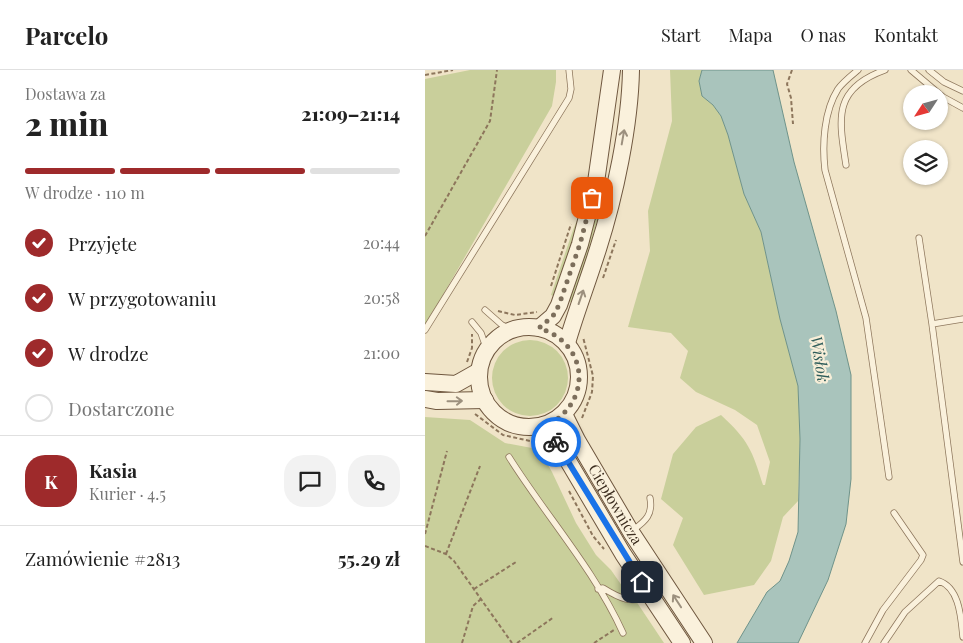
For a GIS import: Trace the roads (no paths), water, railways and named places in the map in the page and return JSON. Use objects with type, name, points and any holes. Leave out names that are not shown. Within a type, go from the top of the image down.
[{"type":"main road","points":[[539,328],[553,316],[559,305],[580,244],[596,182],[612,70]]},
{"type":"main road","points":[[567,343],[598,248],[614,185],[628,107],[631,70]]},
{"type":"main road","points":[[425,382],[455,384],[498,338],[512,330],[539,328],[559,336],[567,343],[575,356],[580,371],[576,394],[564,414],[544,427],[517,426],[493,412],[485,400],[472,368]]},
{"type":"main road","points":[[425,399],[437,401],[485,400]]},
{"type":"main road","name":"Ciepłownicza","points":[[564,414],[577,440],[631,532],[704,642]]},
{"type":"main road","name":"Ciepłownicza","points":[[544,427],[561,449],[623,554],[682,643]]},
{"type":"lane","points":[[425,330],[569,98],[571,89],[569,70]]},
{"type":"lane","points":[[858,70],[839,88],[832,102],[823,151],[825,170],[866,318],[889,478]]},
{"type":"lane","points":[[846,165],[840,124],[841,110],[849,94],[860,82],[885,70]]},
{"type":"lane","points":[[911,70],[943,97],[963,108]]},
{"type":"lane","points":[[929,70],[944,82],[963,91]]},
{"type":"lane","points":[[919,238],[963,562]]},
{"type":"lane","points":[[485,310],[491,317],[512,330]]},
{"type":"lane","points":[[932,324],[963,319]]},
{"type":"lane","points":[[472,322],[478,329],[487,350]]},
{"type":"lane","points":[[509,457],[582,563],[623,633]]},
{"type":"lane","points":[[631,532],[649,517],[652,508],[650,498]]},
{"type":"lane","points":[[865,643],[883,610],[923,555],[894,513]]},
{"type":"lane","points":[[884,643],[905,612],[939,581],[955,597],[963,637]]},
{"type":"lane","points":[[598,589],[603,588],[617,597],[630,601],[640,600],[651,595]]},
{"type":"water","name":"Wisłok","points":[[702,70],[773,70],[794,162],[836,311],[851,375],[851,479],[846,524],[828,580],[798,643],[737,643],[767,592],[780,581],[789,561],[798,532],[800,439],[798,386],[780,319],[761,232],[744,194],[721,116],[713,105],[702,96],[699,81]]}]
